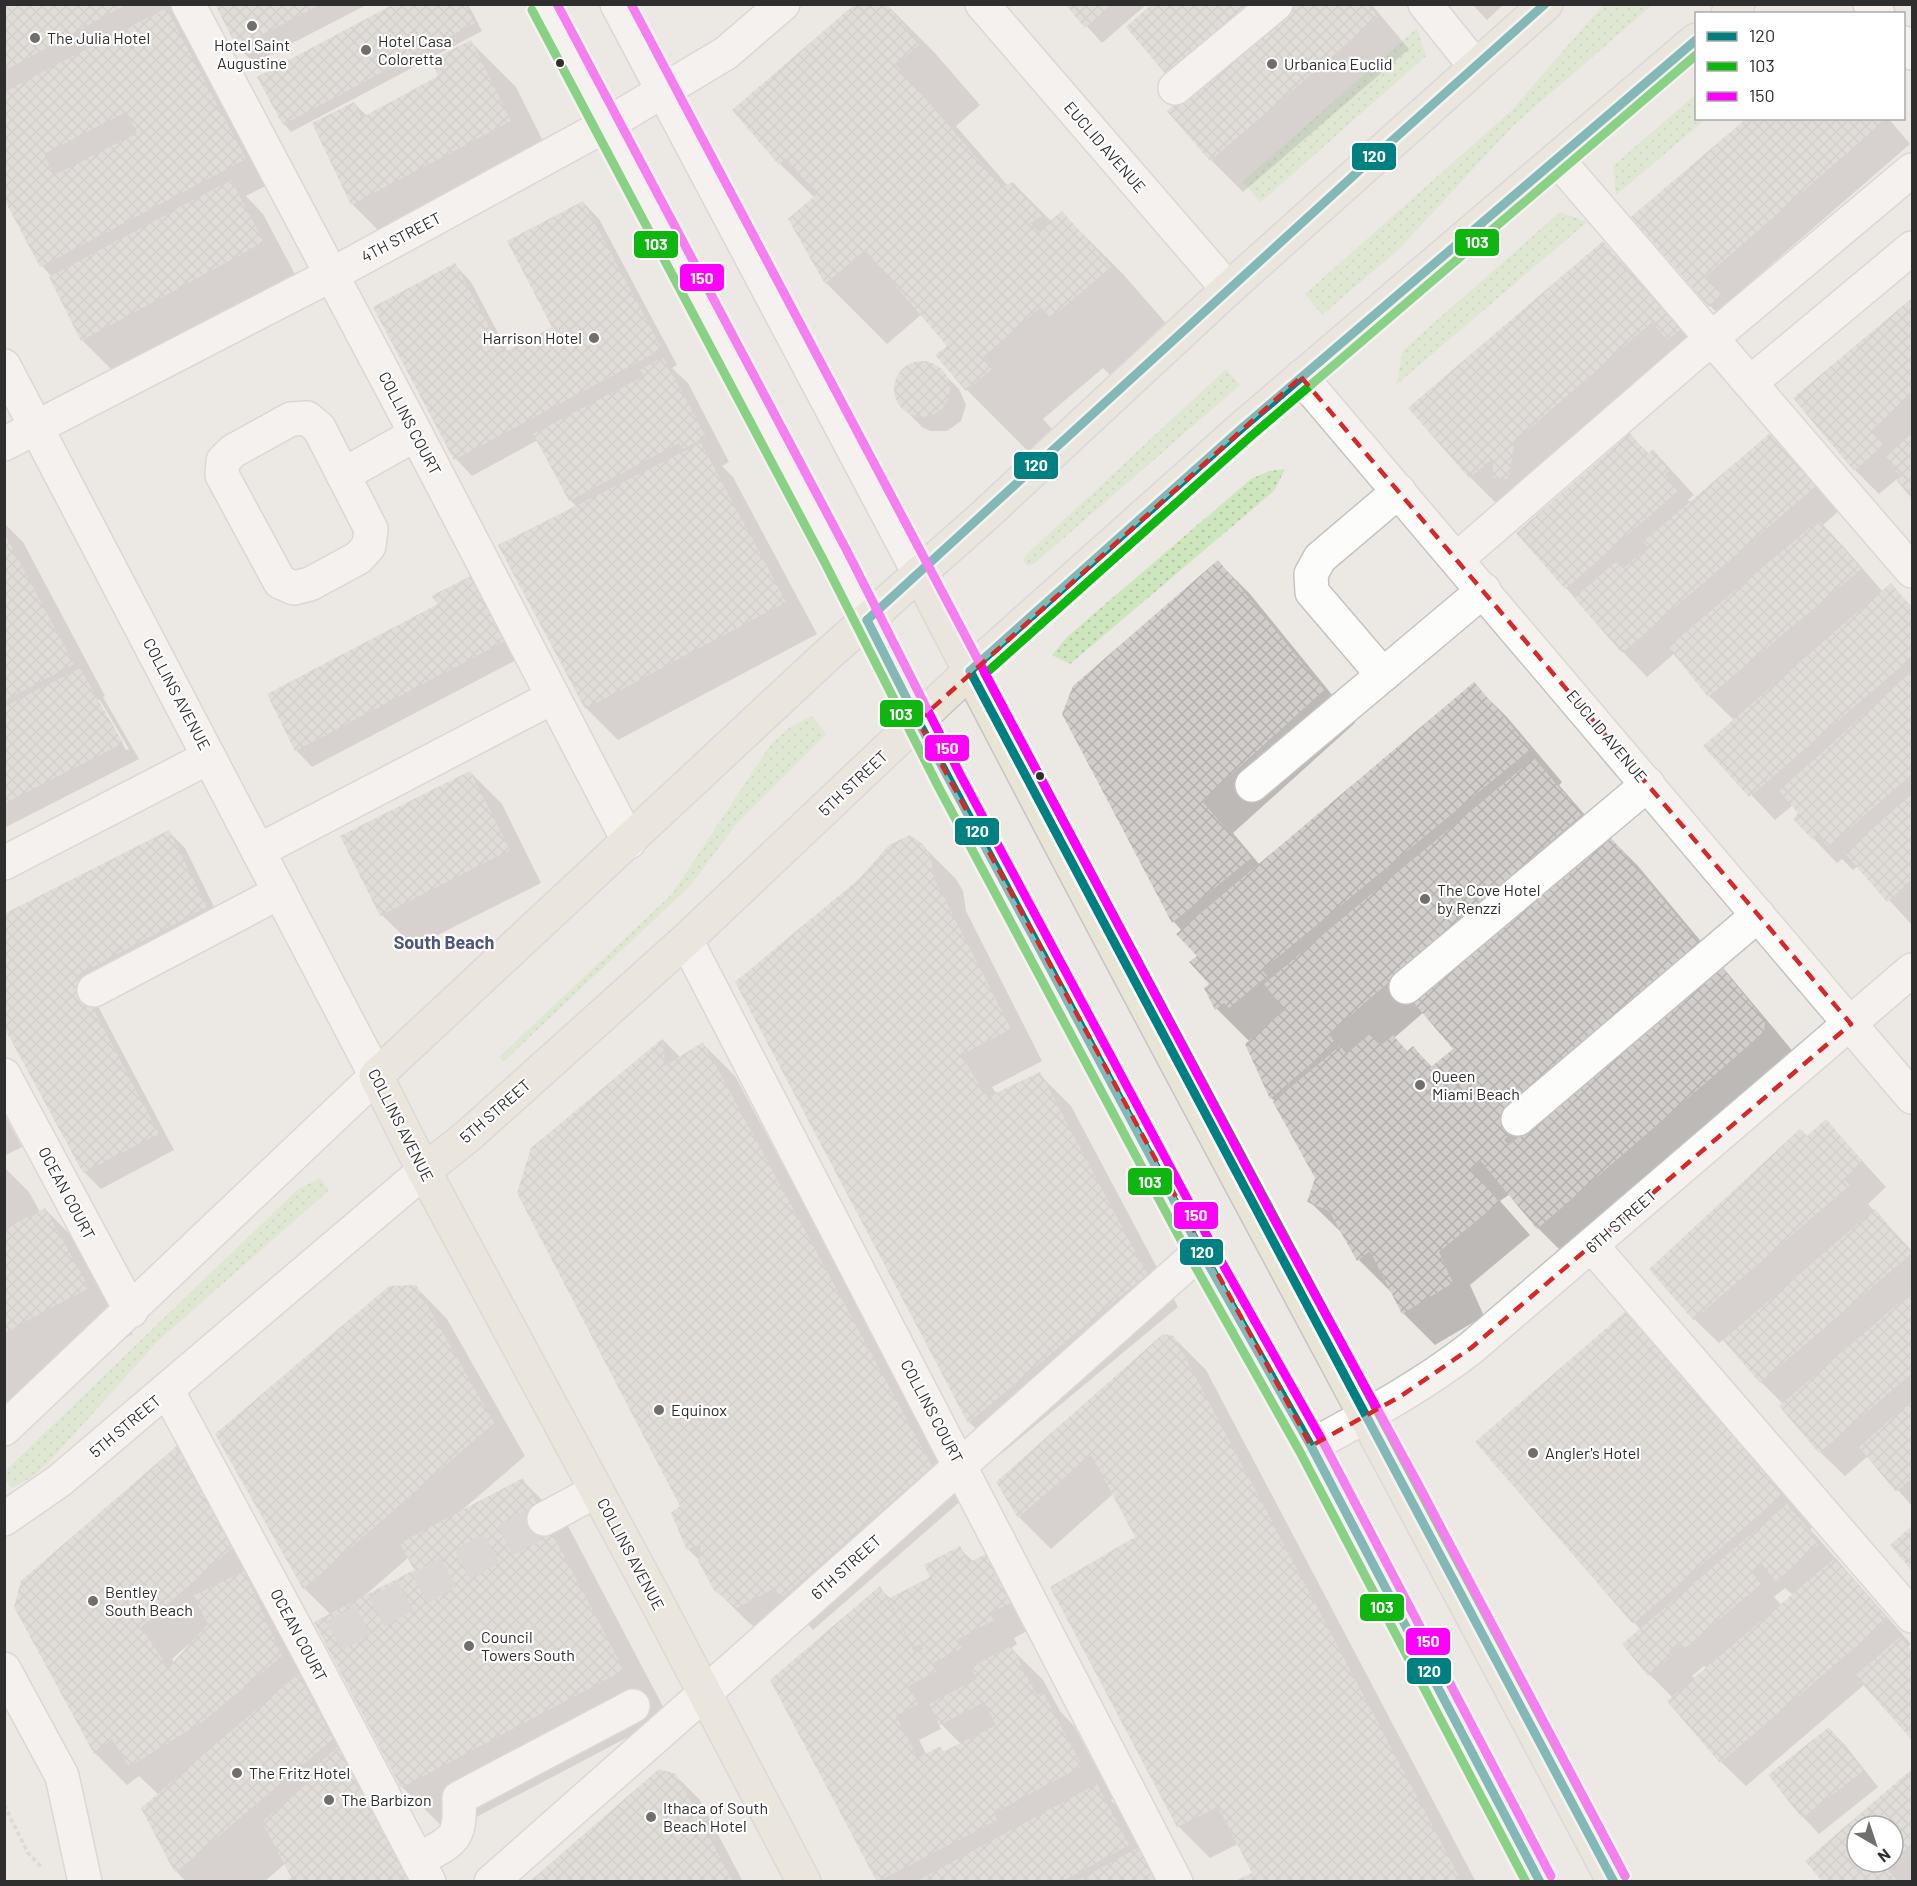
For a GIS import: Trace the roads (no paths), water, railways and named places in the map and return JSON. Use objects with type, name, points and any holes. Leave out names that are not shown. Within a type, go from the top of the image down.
[{"type":"main road","points":[[376,1076],[867,620],[1228,289],[1546,4]]},
{"type":"main road","name":"5TH STREET","points":[[424,1171],[469,1135],[686,940],[970,671],[1301,376],[1695,41]]},
{"type":"main road","points":[[919,573],[1257,1215],[1367,1415],[1614,1881]]},
{"type":"main road","points":[[867,620],[918,721],[1201,1251],[1311,1446],[1540,1881]]},
{"type":"main road","name":"COLLINS AVENUE","points":[[376,1076],[424,1171],[804,1881]]},
{"type":"street","name":"COLLINS COURT","points":[[188,4],[416,434],[628,842]]},
{"type":"street","points":[[543,4],[867,620]]},
{"type":"street","points":[[617,4],[919,573]]},
{"type":"street","name":"4TH STREET","points":[[4,444],[331,274],[606,124],[726,53],[783,4]]},
{"type":"street","name":"EUCLID AVENUE","points":[[982,4],[1228,289]]},
{"type":"street","points":[[1175,88],[1276,4]]},
{"type":"street","points":[[1425,4],[1475,66]]},
{"type":"street","points":[[1557,159],[1912,571]]},
{"type":"street","points":[[1457,559],[1712,338],[1912,170]]},
{"type":"street","points":[[1750,383],[1912,248]]},
{"type":"street","name":"COLLINS AVENUE","points":[[4,366],[376,1076]]},
{"type":"street","name":"EUCLID AVENUE","points":[[1301,376],[1912,1097]]},
{"type":"street","points":[[307,418],[319,428],[342,475],[371,529],[369,546],[358,558],[310,584],[294,588],[280,582],[222,475],[223,461],[233,451],[291,419],[307,418]]},
{"type":"street","points":[[342,475],[416,434]]},
{"type":"street","points":[[1383,675],[1311,592],[1311,574],[1320,558],[1399,491]]},
{"type":"street","points":[[1252,785],[1484,590]]},
{"type":"street","points":[[258,851],[553,697]]},
{"type":"street","points":[[4,863],[209,757]]},
{"type":"street","points":[[1406,987],[1648,784]]},
{"type":"street","points":[[94,990],[280,892]]},
{"type":"street","points":[[1518,1119],[1758,915]]},
{"type":"street","name":"COLLINS COURT","points":[[686,940],[1176,1881]]},
{"type":"street","name":"6TH STREET","points":[[1311,1446],[1449,1365],[1592,1246],[1912,970]]},
{"type":"street","name":"OCEAN COURT","points":[[4,1075],[131,1311]]},
{"type":"street","points":[[4,1429],[131,1311],[376,1076]]},
{"type":"street","name":"5TH STREET","points":[[4,1519],[59,1481],[424,1171]]},
{"type":"street","points":[[1592,1246],[1912,1616]]},
{"type":"street","name":"6TH STREET","points":[[490,1881],[705,1693],[1201,1251]]},
{"type":"street","name":"OCEAN COURT","points":[[166,1390],[424,1871]]},
{"type":"street","points":[[4,1545],[19,1523],[59,1481]]},
{"type":"street","points":[[544,1519],[596,1491]]},
{"type":"street","points":[[4,1669],[62,1776],[85,1881]]},
{"type":"street","points":[[424,1871],[452,1841],[460,1822],[459,1798],[633,1706]]},
{"type":"tunnel","points":[[334,1636],[544,1519]]},
{"type":"place","name":"Hotel Saint Augustine","points":[[252,26]]},
{"type":"place","name":"The Julia Hotel","points":[[35,38]]},
{"type":"place","name":"Hotel Casa Coloretta","points":[[366,50]]},
{"type":"place","name":"Urbanica Euclid","points":[[1272,64]]},
{"type":"place","name":"Harrison Hotel","points":[[594,338]]},
{"type":"place","name":"The Cove Hotel by Renzzi","points":[[1425,899]]},
{"type":"place","name":"Queen Miami Beach","points":[[1420,1085]]},
{"type":"place","name":"Equinox","points":[[659,1410]]},
{"type":"place","name":"Angler's Hotel","points":[[1533,1453]]},
{"type":"place","name":"Bentley South Beach","points":[[93,1601]]},
{"type":"place","name":"Council Towers South","points":[[469,1646]]},
{"type":"place","name":"The Fritz Hotel","points":[[237,1773]]},
{"type":"place","name":"The Barbizon","points":[[329,1800]]},
{"type":"place","name":"Ithaca of South Beach Hotel","points":[[651,1817]]},
{"type":"district","name":"South Beach","points":[[444,943]]}]
